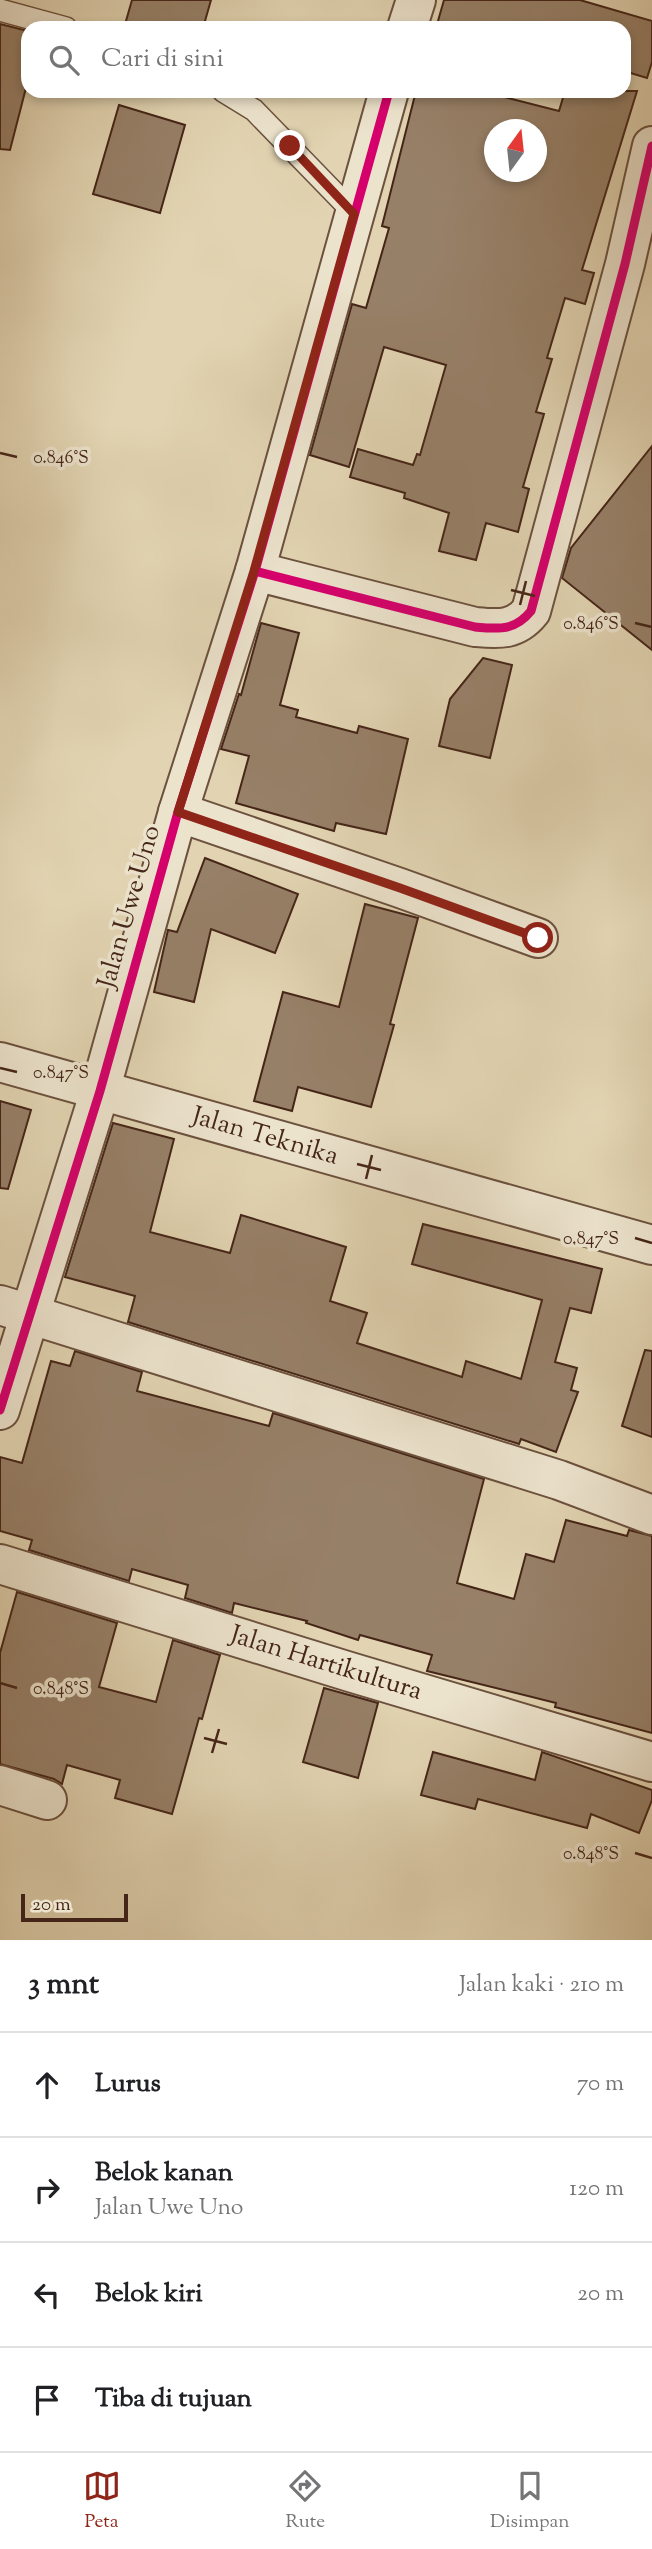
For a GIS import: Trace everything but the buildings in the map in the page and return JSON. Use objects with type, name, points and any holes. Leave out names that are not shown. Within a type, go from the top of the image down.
[{"type":"street","points":[[409,21],[415,0]]},
{"type":"street","name":"Jalan Uwe Uno","points":[[0,1410],[15,1309],[100,1091],[178,812],[254,571],[387,98]]},
{"type":"street","points":[[254,571],[475,627],[513,628],[523,622],[531,611],[638,268],[652,146]]},
{"type":"street","points":[[178,812],[538,938]]},
{"type":"street","name":"Jalan Teknika","points":[[0,1062],[652,1245]]},
{"type":"street","points":[[15,1309],[559,1480],[652,1515]]},
{"type":"street","name":"Jalan Hartikultura","points":[[0,1564],[652,1762]]},
{"type":"street","points":[[0,1785],[47,1800]]},
{"type":"lane","points":[[0,10],[40,21]]},
{"type":"lane","points":[[234,98],[254,110],[354,214]]},
{"type":"cycle path","points":[[0,1410],[100,1091],[178,812],[255,571],[387,98]]},
{"type":"cycle path","points":[[255,571],[475,627],[506,627],[525,618],[531,611],[625,264],[652,146]]},
{"type":"route","points":[[290,146],[354,214],[254,571],[178,812],[538,938]]}]
